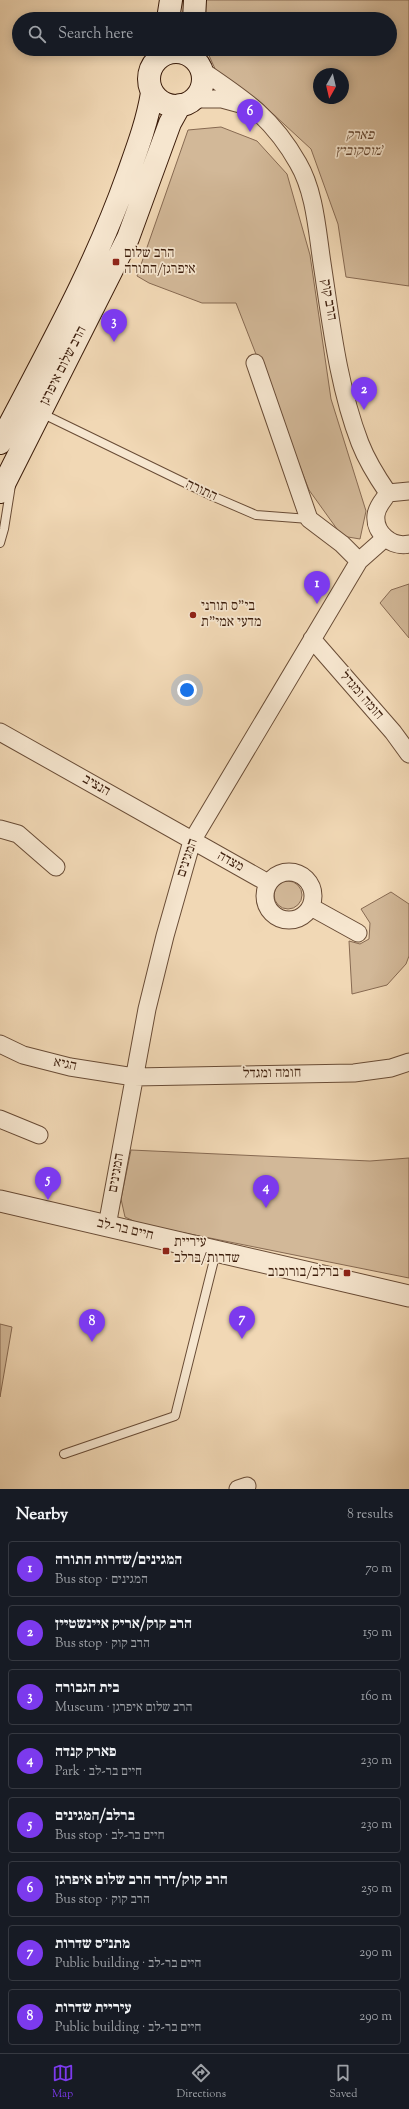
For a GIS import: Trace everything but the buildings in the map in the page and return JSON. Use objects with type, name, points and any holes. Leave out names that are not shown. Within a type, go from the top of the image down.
[{"type":"main road","points":[[169,12],[171,0]]},
{"type":"main road","points":[[194,12],[195,0]]},
{"type":"main road","points":[[160,56],[149,71],[148,78],[152,93],[163,102],[175,106],[187,102],[203,82],[198,61],[189,56]]},
{"type":"main road","name":"הרב שלום איפרגן","points":[[0,443],[76,295],[115,211],[148,119],[152,93]]},
{"type":"main road","name":"הרב שלום איפרגן","points":[[0,492],[128,238],[170,123],[187,102]]},
{"type":"street","name":"הרב קוק","points":[[198,61],[260,113],[277,131],[299,164],[308,189],[348,406],[360,443],[375,473],[388,493]]},
{"type":"street","name":"הרב קוק","points":[[187,102],[210,98],[231,100],[260,113]]},
{"type":"street","points":[[255,364],[309,519],[342,544],[359,561]]},
{"type":"street","points":[[409,492],[402,490],[388,493],[378,508],[376,515],[379,530],[385,538],[398,544],[409,544]]},
{"type":"street","name":"המגינים","points":[[107,1226],[147,1008],[165,936],[192,841],[359,561],[385,538]]},
{"type":"street","name":"חומה ומגדל","points":[[312,639],[393,732],[409,754]]},
{"type":"street","name":"הנציב","points":[[0,732],[192,841]]},
{"type":"street","points":[[0,829],[18,834],[56,866]]},
{"type":"street","name":"מצדה","points":[[192,841],[268,883]]},
{"type":"street","points":[[287,871],[301,874],[312,886],[314,900],[311,907],[300,918],[292,920],[277,917],[271,912],[265,898],[268,883],[273,877],[287,871]]},
{"type":"street","points":[[311,907],[358,933]]},
{"type":"street","name":"הגיא","points":[[0,1044],[23,1055],[70,1067],[134,1077]]},
{"type":"street","name":"חומה ומגדל","points":[[134,1077],[354,1074],[392,1068],[409,1062]]},
{"type":"street","points":[[0,1119],[39,1135]]},
{"type":"street","name":"חיים בר-לב","points":[[0,1201],[403,1294]]},
{"type":"lane","name":"התורה","points":[[40,413],[212,496],[256,515],[309,519]]},
{"type":"lane","points":[[0,543],[10,497],[11,468]]},
{"type":"lane","points":[[64,1454],[175,1416],[216,1251]]},
{"type":"green space","name":"פארק מוסקוביץ'","points":[[204,0],[409,0],[409,286],[346,277],[338,224],[311,149],[259,101],[217,73],[209,56],[397,56],[397,12],[203,12]]},
{"type":"green space","points":[[221,127],[257,141],[287,174],[310,255],[331,399],[366,511],[360,539],[342,536],[309,490],[236,303],[202,303],[149,283],[137,276],[188,130]]},
{"type":"green space","points":[[409,584],[409,638],[380,603],[391,590]]},
{"type":"green space","points":[[288,881],[298,885],[302,895],[298,905],[288,909],[278,905],[274,895],[278,885]]},
{"type":"green space","points":[[391,892],[409,904],[409,956],[406,964],[387,985],[352,994],[349,941],[360,944],[369,939],[370,923],[361,909]]},
{"type":"green space","points":[[131,1150],[370,1161],[409,1158],[409,1278],[140,1224],[125,1217],[121,1199]]},
{"type":"green space","points":[[0,1324],[12,1327],[0,1397]]},
{"type":"place","name":"הרב קוק/דרך הרב שלום איפרגן","points":[[250,132]]},
{"type":"place","name":"הרב שלום איפרגן/התורה","points":[[116,262]]},
{"type":"place","name":"בית הגבורה","points":[[114,342]]},
{"type":"place","name":"הרב קוק/אריק איינשטיין","points":[[364,410]]},
{"type":"place","name":"המגינים/שדרות התורה","points":[[317,604]]},
{"type":"place","name":"בי\"ס תורני מדעי אמי\"ת","points":[[193,615]]},
{"type":"place","name":"ברלב/המגינים","points":[[48,1200]]},
{"type":"place","name":"פארק קנדה","points":[[266,1208]]},
{"type":"place","name":"עיריית שדרות/ברלב","points":[[166,1251]]},
{"type":"place","name":"ברלב/בורוכוב","points":[[347,1273]]},
{"type":"place","name":"מתנ״ס שדרות","points":[[242,1339]]},
{"type":"place","name":"עיריית שדרות","points":[[92,1342]]}]
